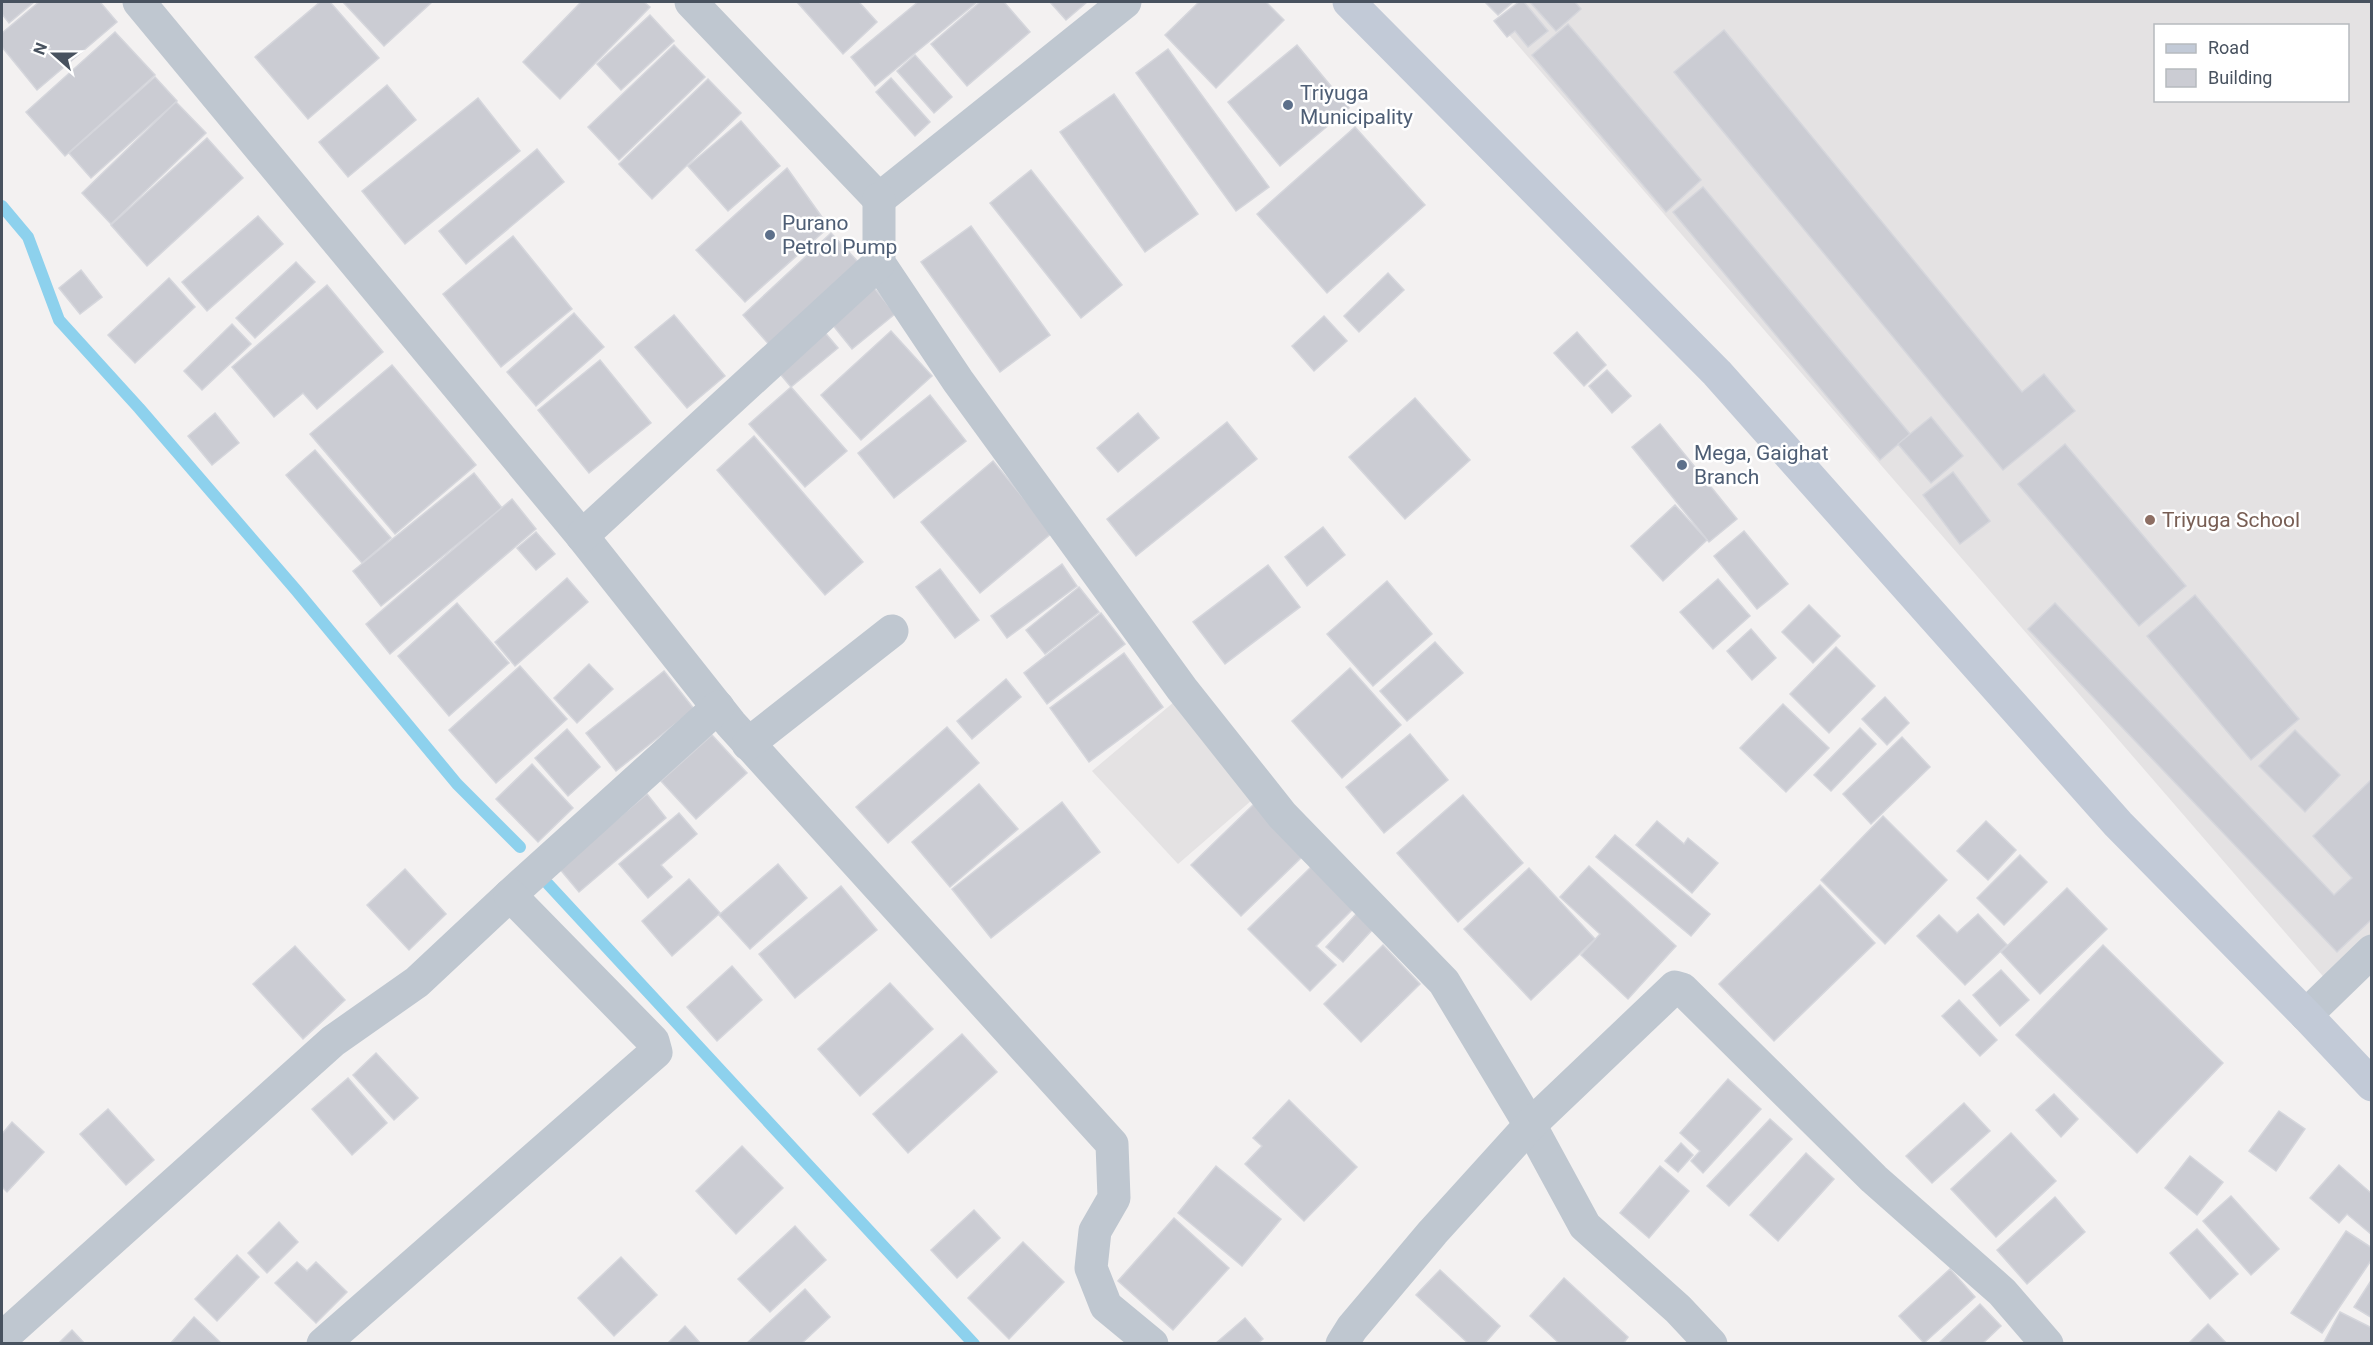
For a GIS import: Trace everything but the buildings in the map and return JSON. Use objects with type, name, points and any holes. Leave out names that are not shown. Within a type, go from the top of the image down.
[{"type":"main road","points":[[1349,2],[1717,373],[2118,824],[2372,1084]]},
{"type":"street","points":[[139,2],[582,536],[748,744],[1112,1144],[1114,1198],[1095,1231],[1091,1268],[1106,1306],[1152,1344]]},
{"type":"street","points":[[691,2],[879,199],[879,263],[958,381],[1182,689],[1282,814],[1444,982],[1530,1125],[1585,1226],[1678,1309],[1711,1344]]},
{"type":"street","points":[[879,199],[1125,2]]},
{"type":"street","points":[[582,536],[879,263]]},
{"type":"street","points":[[748,744],[892,632]]},
{"type":"street","points":[[2,1338],[333,1041],[417,981],[718,707]]},
{"type":"street","points":[[323,1344],[656,1052],[653,1041],[510,895]]},
{"type":"street","points":[[2306,1015],[2372,951]]},
{"type":"street","points":[[1342,1344],[1352,1328],[1433,1232],[1530,1125],[1675,987],[1682,989],[1874,1179],[2002,1292],[2047,1344]]},
{"type":"shaded area","name":"Triyuga School","points":[[1519,2],[2371,2],[2372,939],[2328,982],[1497,21]]},
{"type":"shaded area","points":[[1174,702],[1252,800],[1178,864],[1092,771]]},
{"type":"waterway","points":[[2,206],[28,237],[59,320],[139,408],[296,590],[457,784],[520,847]]},
{"type":"waterway","points":[[548,884],[974,1344]]},
{"type":"place","name":"Triyuga Municipality","points":[[1288,105]]},
{"type":"place","name":"Purano Petrol Pump","points":[[770,235]]},
{"type":"place","name":"Mega, Gaighat Branch","points":[[1682,465]]},
{"type":"place","name":"Triyuga School","points":[[2150,520]]}]
